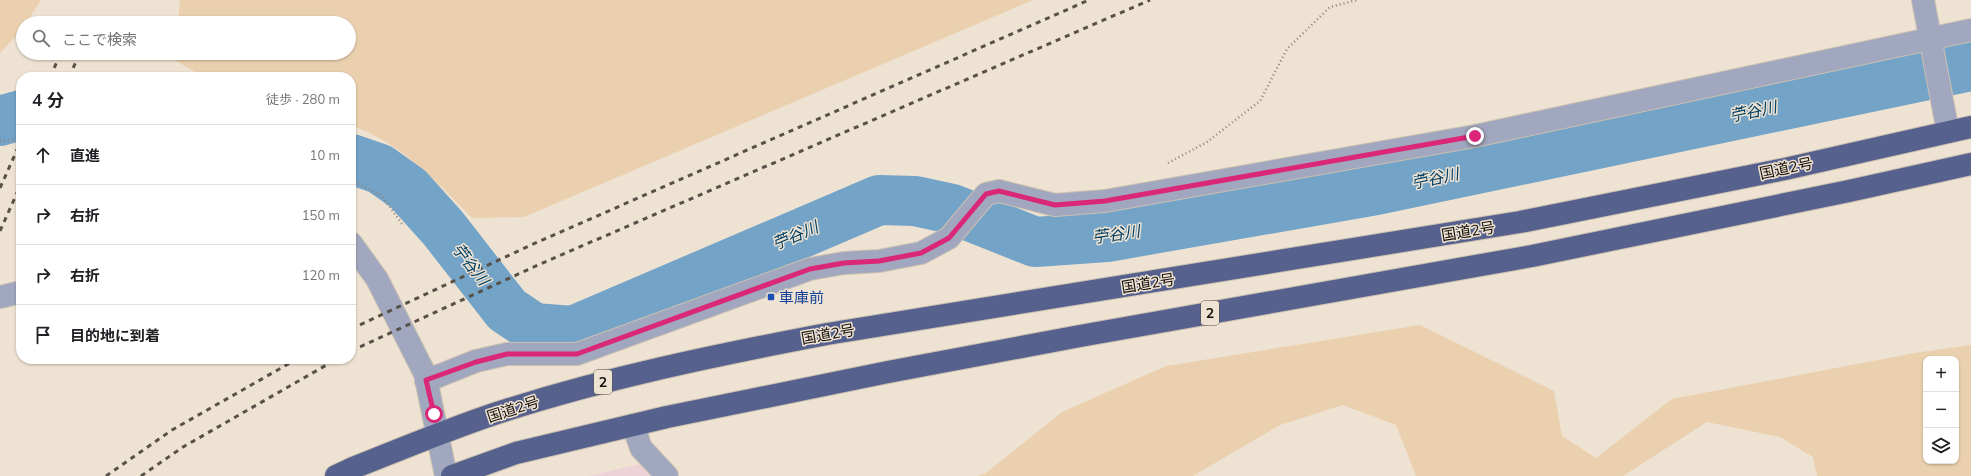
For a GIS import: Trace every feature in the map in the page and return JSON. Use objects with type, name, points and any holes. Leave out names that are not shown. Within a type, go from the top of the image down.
[{"type":"highway","name":"国道2号","points":[[336,476],[353,468],[496,413],[592,385],[774,344],[827,334],[1520,222],[1785,169],[1971,127]]},
{"type":"highway","name":"2","points":[[452,476],[516,453],[633,425],[911,368],[1532,256],[1971,164]]},
{"type":"street","points":[[1923,0],[1948,132]]},
{"type":"street","points":[[426,380],[476,362],[507,354],[577,354],[810,269],[844,263],[879,261],[921,253],[949,238],[982,201],[986,194],[999,191],[1055,205],[1105,201],[1475,136],[1931,44],[1971,30]]},
{"type":"street","points":[[356,250],[377,279],[425,374],[446,476]]},
{"type":"street","points":[[0,297],[16,293]]},
{"type":"street","points":[[633,425],[641,448],[667,476]]},
{"type":"path","points":[[1163,165],[1207,142],[1260,101],[1287,49],[1330,7],[1357,0]]},
{"type":"path","points":[[0,141],[16,139]]},
{"type":"path","points":[[356,183],[382,196],[402,224]]},
{"type":"shaded area","points":[[0,0],[41,0],[31,16],[16,16],[16,36],[0,53]]},
{"type":"shaded area","points":[[180,0],[1033,0],[524,217],[472,218],[417,164],[385,142],[356,128],[356,72],[196,72],[176,61],[356,60],[356,16],[179,16]]},
{"type":"shaded area","points":[[1420,325],[1554,391],[1562,436],[1596,458],[1672,399],[1915,353],[1971,345],[1971,476],[1817,476],[1813,457],[1780,437],[1707,422],[1623,476],[1416,476],[1396,425],[1343,405],[1280,425],[1193,476],[977,476],[986,473],[1062,412],[1166,366]]},
{"type":"shaded area","points":[[639,464],[650,476],[590,476]]},
{"type":"waterway","name":"苧谷川","points":[[356,161],[380,169],[408,189],[443,228],[507,310],[534,328],[573,331],[879,200],[915,201],[952,209],[1035,242],[1107,237],[1376,190],[1971,66]]},
{"type":"waterway","name":"苧谷川","points":[[0,121],[16,116]]},
{"type":"railway","points":[[356,327],[531,245],[1089,0]]},
{"type":"railway","points":[[356,349],[538,265],[1150,0]]},
{"type":"railway","points":[[52,72],[58,60]]},
{"type":"railway","points":[[71,72],[77,60]]},
{"type":"railway","points":[[0,188],[16,152]]},
{"type":"railway","points":[[0,231],[16,195]]},
{"type":"railway","points":[[106,476],[172,430],[288,364]]},
{"type":"railway","points":[[141,476],[183,447],[328,364]]},
{"type":"place","name":"車庫前","points":[[771,297]]},
{"type":"route","points":[[434,414],[426,380],[476,362],[507,354],[577,354],[810,269],[844,263],[879,261],[921,253],[949,238],[982,201],[986,194],[999,191],[1015,194],[1034,201],[1055,205],[1105,201],[1475,136]]}]
